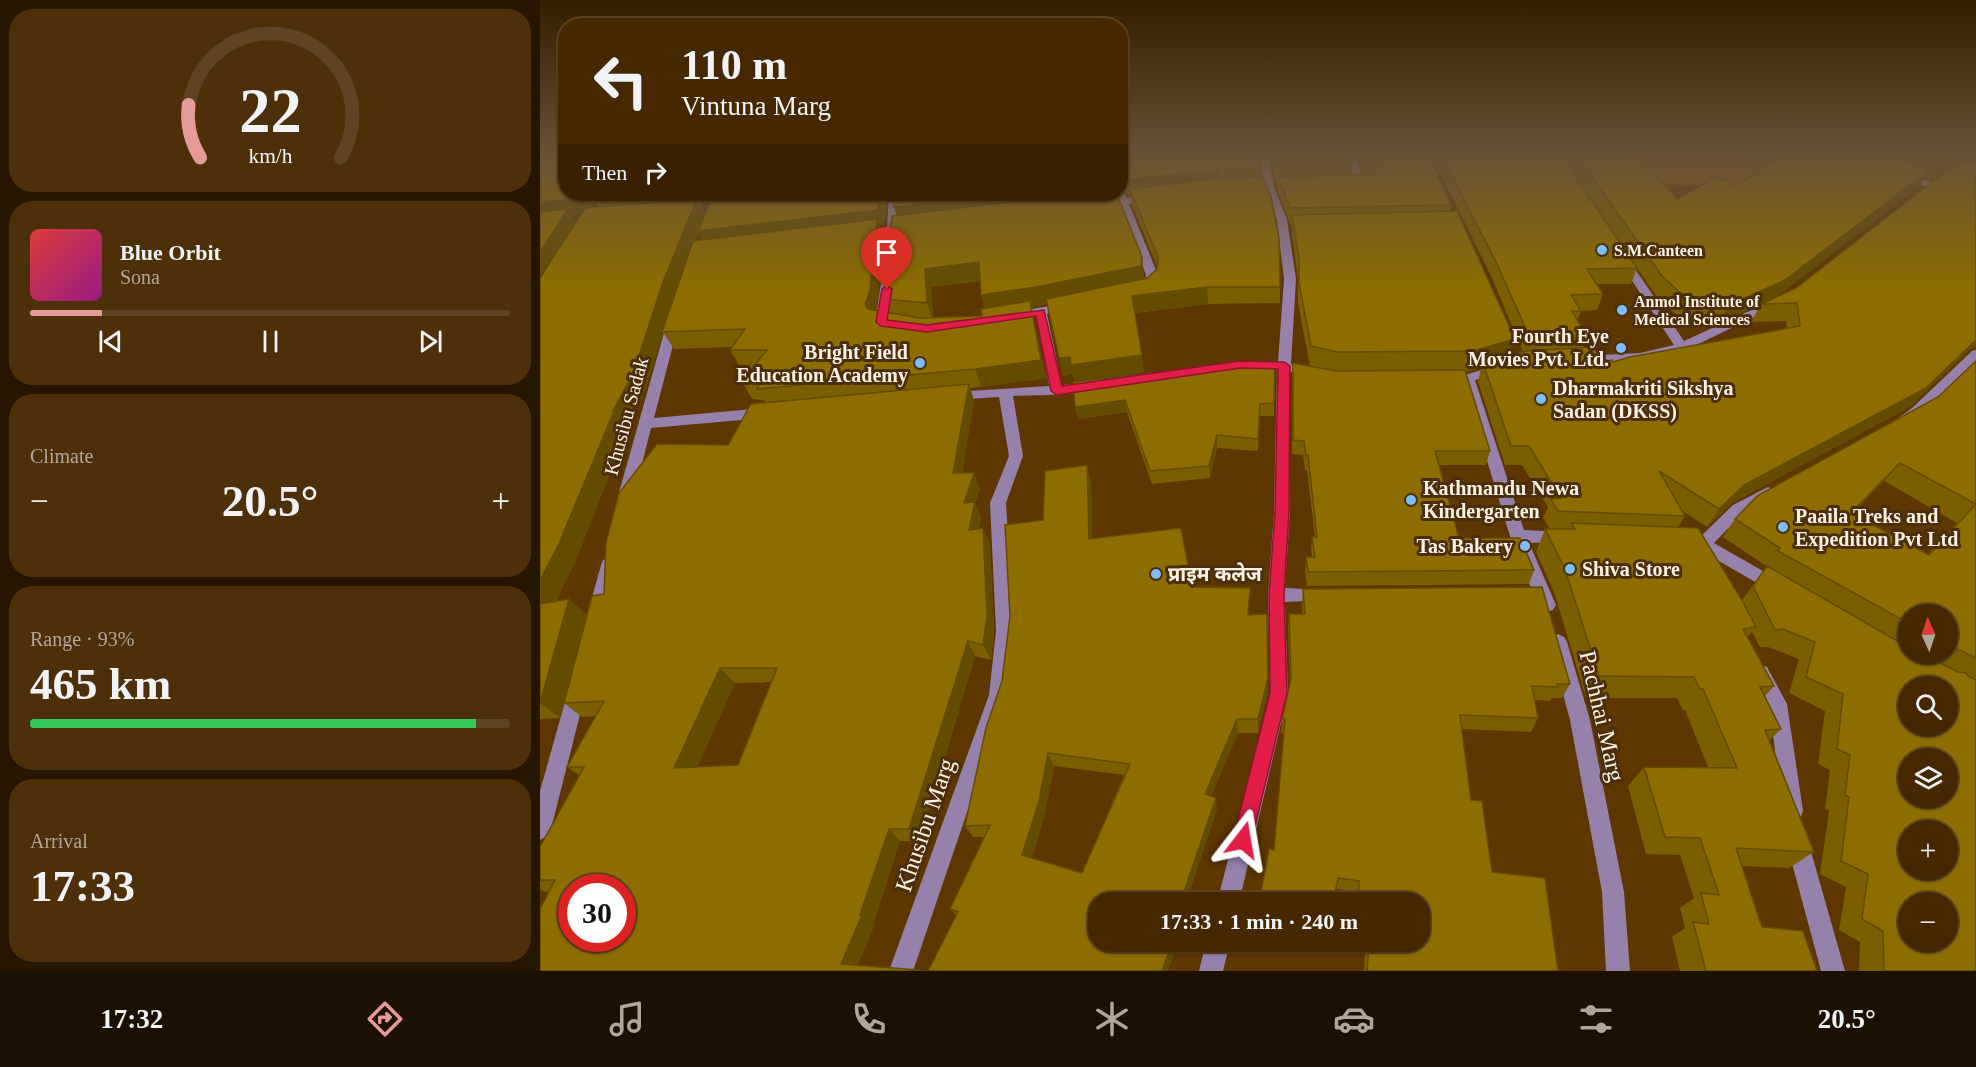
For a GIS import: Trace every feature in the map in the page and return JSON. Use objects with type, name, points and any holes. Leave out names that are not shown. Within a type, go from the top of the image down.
[{"type":"street","points":[[1231,892],[1279,693],[1276,595],[1282,512],[1284,366],[1290,279],[1290,229],[1282,220],[1274,199]]},
{"type":"street","points":[[890,253],[894,201]]},
{"type":"street","points":[[1089,206],[1107,201]]},
{"type":"street","points":[[1124,201],[1152,275],[1151,286],[1145,291],[1133,293]]},
{"type":"street","points":[[846,236],[927,226]]},
{"type":"street","points":[[1617,249],[1682,347]]},
{"type":"street","points":[[888,275],[881,322],[904,326]]},
{"type":"street","name":"Khusibu Sadak","points":[[621,517],[644,424],[679,302]]},
{"type":"street","points":[[1574,360],[1640,357],[1682,347],[1780,302]]},
{"type":"street","points":[[1006,317],[1075,305]]},
{"type":"street","points":[[1041,312],[1057,391]]},
{"type":"street","points":[[1896,423],[1917,411],[1976,354]]},
{"type":"street","points":[[1240,365],[1284,366],[1325,377]]},
{"type":"street","points":[[1435,379],[1468,378],[1511,366]]},
{"type":"street","name":"Pachhai Marg","points":[[1468,378],[1518,536],[1544,593],[1585,743],[1613,892],[1618,971]]},
{"type":"street","points":[[941,397],[1005,391],[1057,391],[1103,384]]},
{"type":"street","name":"Khusibu Marg","points":[[901,971],[998,695],[1005,630],[998,503],[1016,456],[1005,391]]},
{"type":"street","points":[[644,424],[782,411]]},
{"type":"street","points":[[1703,544],[1738,509],[1780,486]]},
{"type":"street","points":[[1518,536],[1576,538]]},
{"type":"street","points":[[1668,543],[1703,544],[1793,596]]},
{"type":"street","points":[[1703,544],[1716,574]]},
{"type":"street","points":[[595,622],[612,552]]},
{"type":"street","points":[[1521,593],[1544,593]]},
{"type":"street","points":[[1276,595],[1335,594]]},
{"type":"street","points":[[1752,654],[1778,704],[1798,851],[1833,971]]},
{"type":"street","points":[[540,829],[580,680]]},
{"type":"street","points":[[1211,971],[1216,952]]},
{"type":"building","points":[[540,199],[558,199],[558,200],[540,202]]},
{"type":"building","points":[[1134,199],[1271,199],[1279,238],[1280,287],[1207,287],[1132,296],[1142,355],[1071,365],[1070,357],[1059,358],[1046,299],[1147,278],[1157,269],[1158,257]]},
{"type":"building","points":[[1287,199],[1448,199],[1451,205],[1290,208]]},
{"type":"building","points":[[1464,199],[1591,199],[1637,268],[1587,269],[1603,294],[1571,295],[1581,311],[1572,311],[1587,337],[1531,340],[1496,262]]},
{"type":"building","points":[[1608,199],[1891,199],[1785,280],[1729,305],[1695,306],[1662,276]]},
{"type":"building","points":[[1910,199],[1976,199],[1976,340],[1926,388],[1744,485],[1719,509],[1659,471],[1685,516],[1558,511],[1551,499],[1561,498],[1529,446],[1511,446],[1483,363],[1526,351],[1594,347],[1602,362],[1612,360],[1613,362],[1800,326],[1797,303],[1761,304],[1796,288]]},
{"type":"building","points":[[696,201],[663,282],[634,371],[613,411],[558,546],[540,580],[540,278],[585,208]]},
{"type":"building","points":[[711,201],[879,201],[878,210],[698,231]]},
{"type":"building","points":[[894,201],[948,201],[894,207]]},
{"type":"building","points":[[1020,201],[1120,201],[1142,257],[1141,266],[1036,287],[981,295],[979,262],[925,269],[927,303],[883,299],[892,216]]},
{"type":"building","points":[[568,209],[540,252],[540,212]]},
{"type":"building","points":[[1457,211],[1515,339],[1473,351],[1337,352],[1311,346],[1299,283],[1299,259],[1292,215]]},
{"type":"building","points":[[877,219],[870,291],[865,304],[868,309],[920,318],[982,316],[981,309],[1030,301],[1041,360],[975,369],[757,389],[761,382],[742,381],[767,350],[730,350],[745,329],[662,332],[693,241]]},
{"type":"building","points":[[1976,361],[1976,504],[1976,658],[1958,649],[1958,604],[1898,604],[1898,617],[1778,551],[1780,548],[1735,519],[1757,496],[1938,397]],"holes":[[[1900,463],[1976,504],[1929,555],[1851,513]]]},
{"type":"building","points":[[1238,363],[1275,364],[1274,403],[1260,404],[1258,439],[1217,435],[1209,466],[1150,471],[1125,400],[1075,407],[1073,382]]},
{"type":"building","points":[[1293,363],[1336,371],[1465,370],[1490,451],[1435,451],[1459,538],[1520,538],[1534,570],[1308,572],[1306,557],[1315,557],[1312,537],[1317,537],[1308,455],[1306,456],[1304,441],[1293,440]]},
{"type":"building","points":[[969,384],[953,473],[974,473],[964,503],[975,502],[969,530],[983,528],[987,616],[983,645],[968,641],[909,829],[889,829],[860,915],[862,915],[841,964],[923,971],[540,971],[540,909],[555,880],[540,880],[540,847],[584,767],[567,767],[604,701],[564,703],[592,596],[604,594],[606,543],[619,493],[657,444],[728,445],[751,404]],"holes":[[[720,668],[777,668],[738,765],[674,768]]]},
{"type":"building","points":[[1087,465],[1089,539],[1181,528],[1192,587],[1250,588],[1248,615],[1267,614],[1268,678],[1258,719],[1237,719],[1205,794],[1216,798],[1184,892],[1088,892],[1088,952],[1169,952],[1162,971],[928,971],[958,912],[950,909],[990,825],[965,826],[986,728],[1002,681],[1010,616],[1005,525],[1043,520],[1045,471]],"holes":[[[1048,753],[1130,764],[1082,873],[1022,855],[1039,801]]]},
{"type":"building","points":[[1571,523],[1698,528],[1743,602],[1756,627],[1743,629],[1774,686],[1760,687],[1781,729],[1765,730],[1814,852],[1736,848],[1762,927],[1803,931],[1817,971],[1706,971],[1693,922],[1709,924],[1701,893],[1719,895],[1700,838],[1665,837],[1644,767],[1737,768],[1703,689],[1700,689],[1694,677],[1599,676],[1565,569],[1545,529],[1575,529]]},
{"type":"building","points":[[1767,566],[1898,641],[1898,664],[1942,664],[1958,672],[1966,673],[1976,680],[1976,971],[1884,971],[1883,931],[1862,919],[1868,874],[1841,861],[1849,797],[1845,795],[1850,755],[1837,749],[1843,694],[1806,677],[1815,642],[1783,629],[1775,630],[1753,586]]},
{"type":"building","points":[[1542,587],[1570,684],[1557,684],[1558,687],[1532,686],[1538,718],[1460,715],[1471,800],[1482,801],[1492,872],[1545,878],[1558,971],[1367,971],[1368,952],[1430,952],[1430,892],[1359,892],[1359,881],[1338,878],[1335,892],[1261,892],[1269,849],[1274,850],[1285,719],[1282,719],[1291,679],[1289,614],[1305,614],[1303,589]]},
{"type":"building","points":[[569,599],[540,703],[540,604]]},
{"type":"place","name":"S.M.Canteen","points":[[1602,250]]},
{"type":"place","name":"Anmol Institute of Medical Sciences","points":[[1622,310]]},
{"type":"place","name":"Fourth Eye Movies Pvt. Ltd.","points":[[1621,348]]},
{"type":"place","name":"Bright Field Education Academy","points":[[920,363]]},
{"type":"place","name":"Dharmakriti Sikshya Sadan (DKSS)","points":[[1541,399]]},
{"type":"place","name":"Kathmandu Newa Kindergarten","points":[[1411,500]]},
{"type":"place","name":"Paaila Treks and Expedition Pvt Ltd","points":[[1783,527]]},
{"type":"place","name":"Tas Bakery","points":[[1525,546]]},
{"type":"place","name":"Shiva Store","points":[[1570,569]]},
{"type":"place","name":"प्राइम कलेज","points":[[1156,574]]},
{"type":"route","points":[[887,289],[881,322],[927,329],[1041,312],[1057,391],[1240,365],[1284,366],[1282,512],[1276,595],[1279,693],[1243,840]]}]
